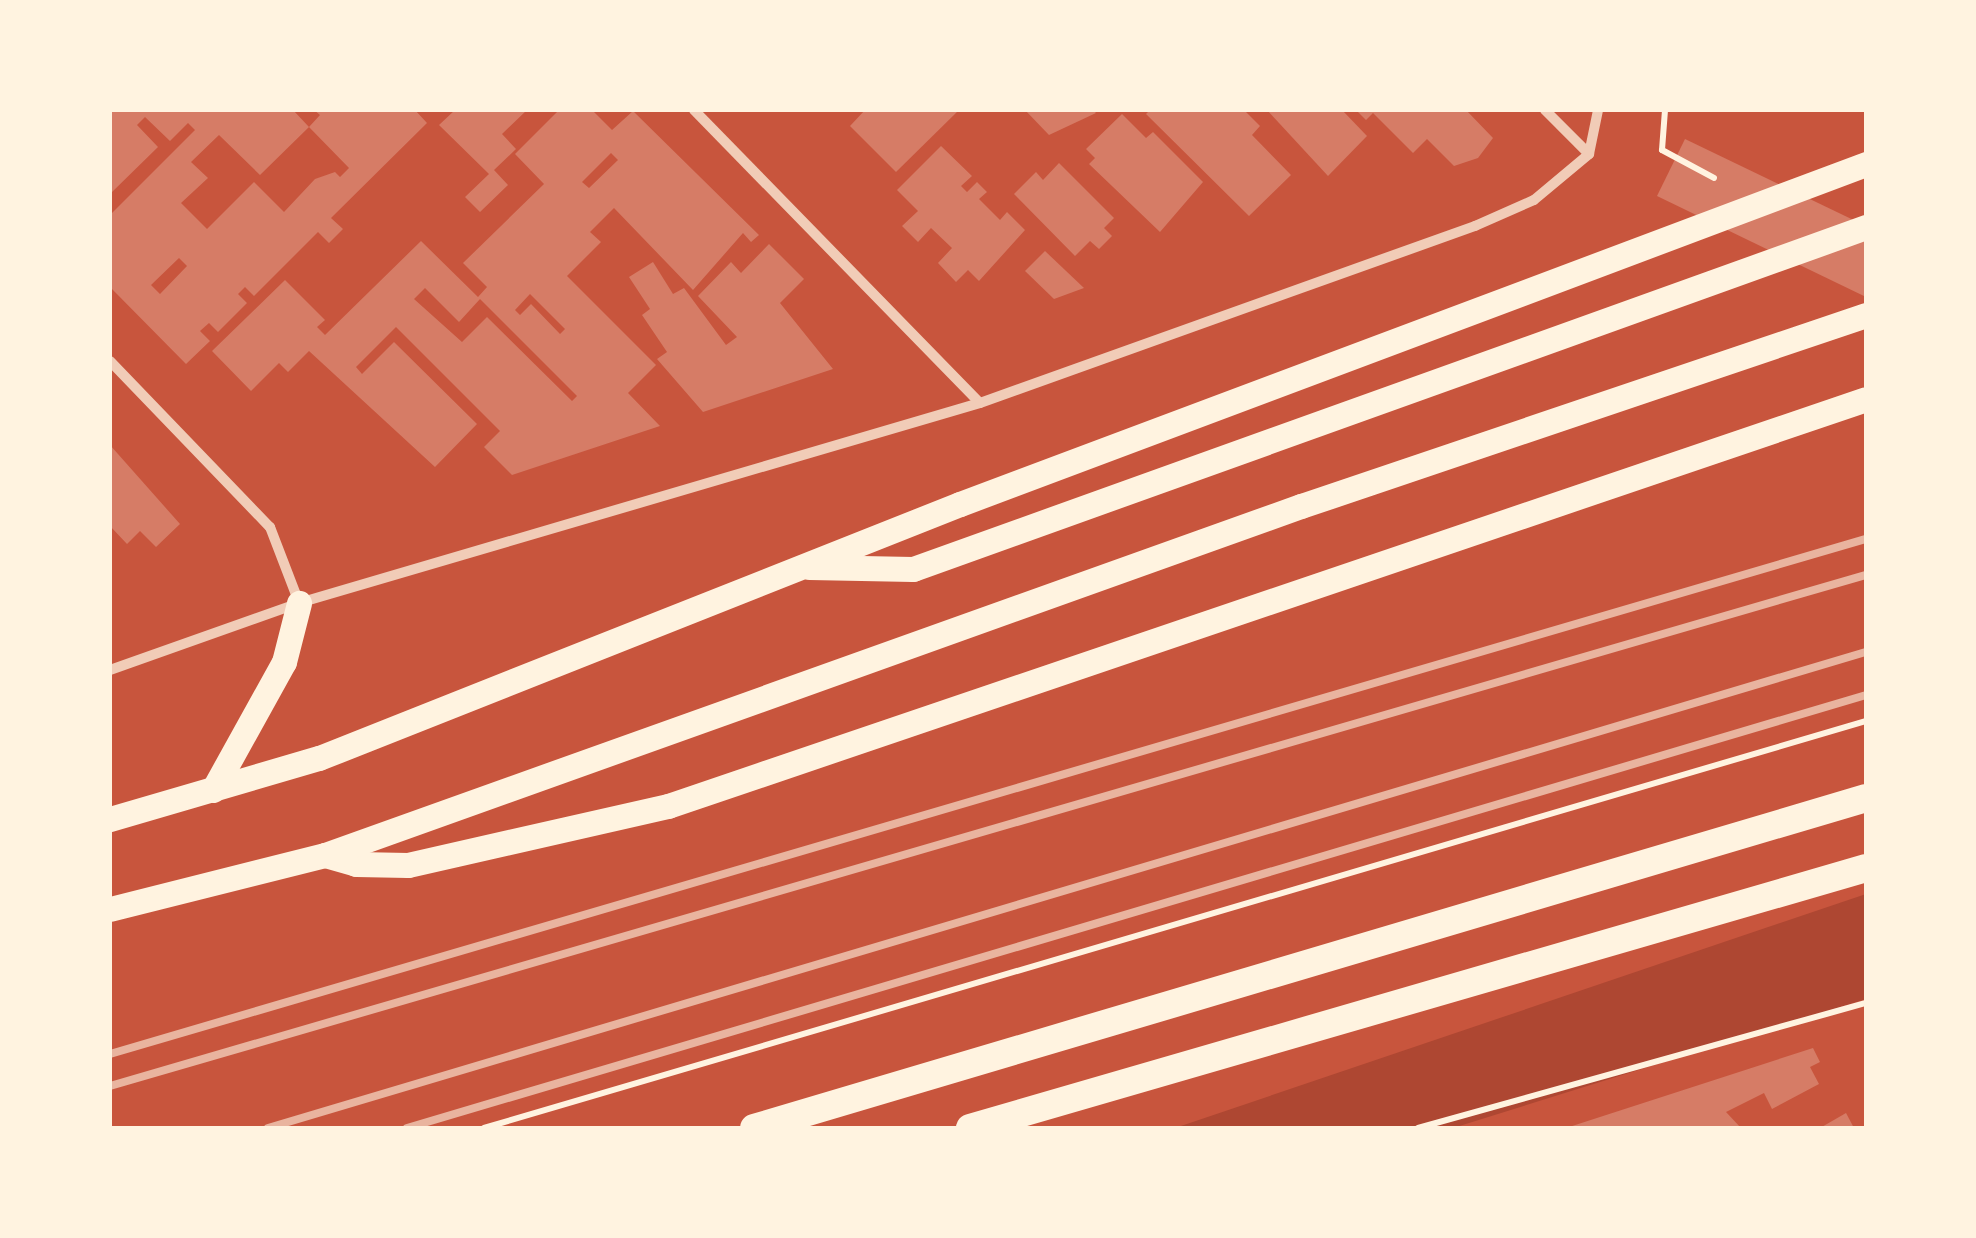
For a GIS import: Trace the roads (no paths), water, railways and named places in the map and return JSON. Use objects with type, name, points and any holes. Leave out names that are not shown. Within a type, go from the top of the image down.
[{"type":"highway","points":[[754,1128],[1866,798]]},
{"type":"highway","points":[[970,1128],[1866,868]]},
{"type":"main road","points":[[110,820],[318,758],[804,566],[1866,164]]},
{"type":"main road","points":[[804,566],[912,569],[1866,227]]},
{"type":"main road","points":[[110,909],[325,854],[1300,506],[1866,315]]},
{"type":"main road","points":[[325,854],[356,864],[408,865],[668,806],[1866,399]]},
{"type":"main road","points":[[214,790],[284,662],[299,603]]},
{"type":"street","points":[[694,110],[980,403]]},
{"type":"street","points":[[1545,110],[1589,154]]},
{"type":"street","points":[[110,670],[299,603],[980,403],[1475,226],[1534,200],[1589,154],[1598,110]]},
{"type":"street","points":[[110,361],[270,528],[299,603]]},
{"type":"railway","points":[[110,1054],[1866,539]]},
{"type":"railway","points":[[110,1086],[1866,575]]},
{"type":"railway","points":[[268,1128],[1866,652]]},
{"type":"railway","points":[[407,1128],[1866,695]]}]
